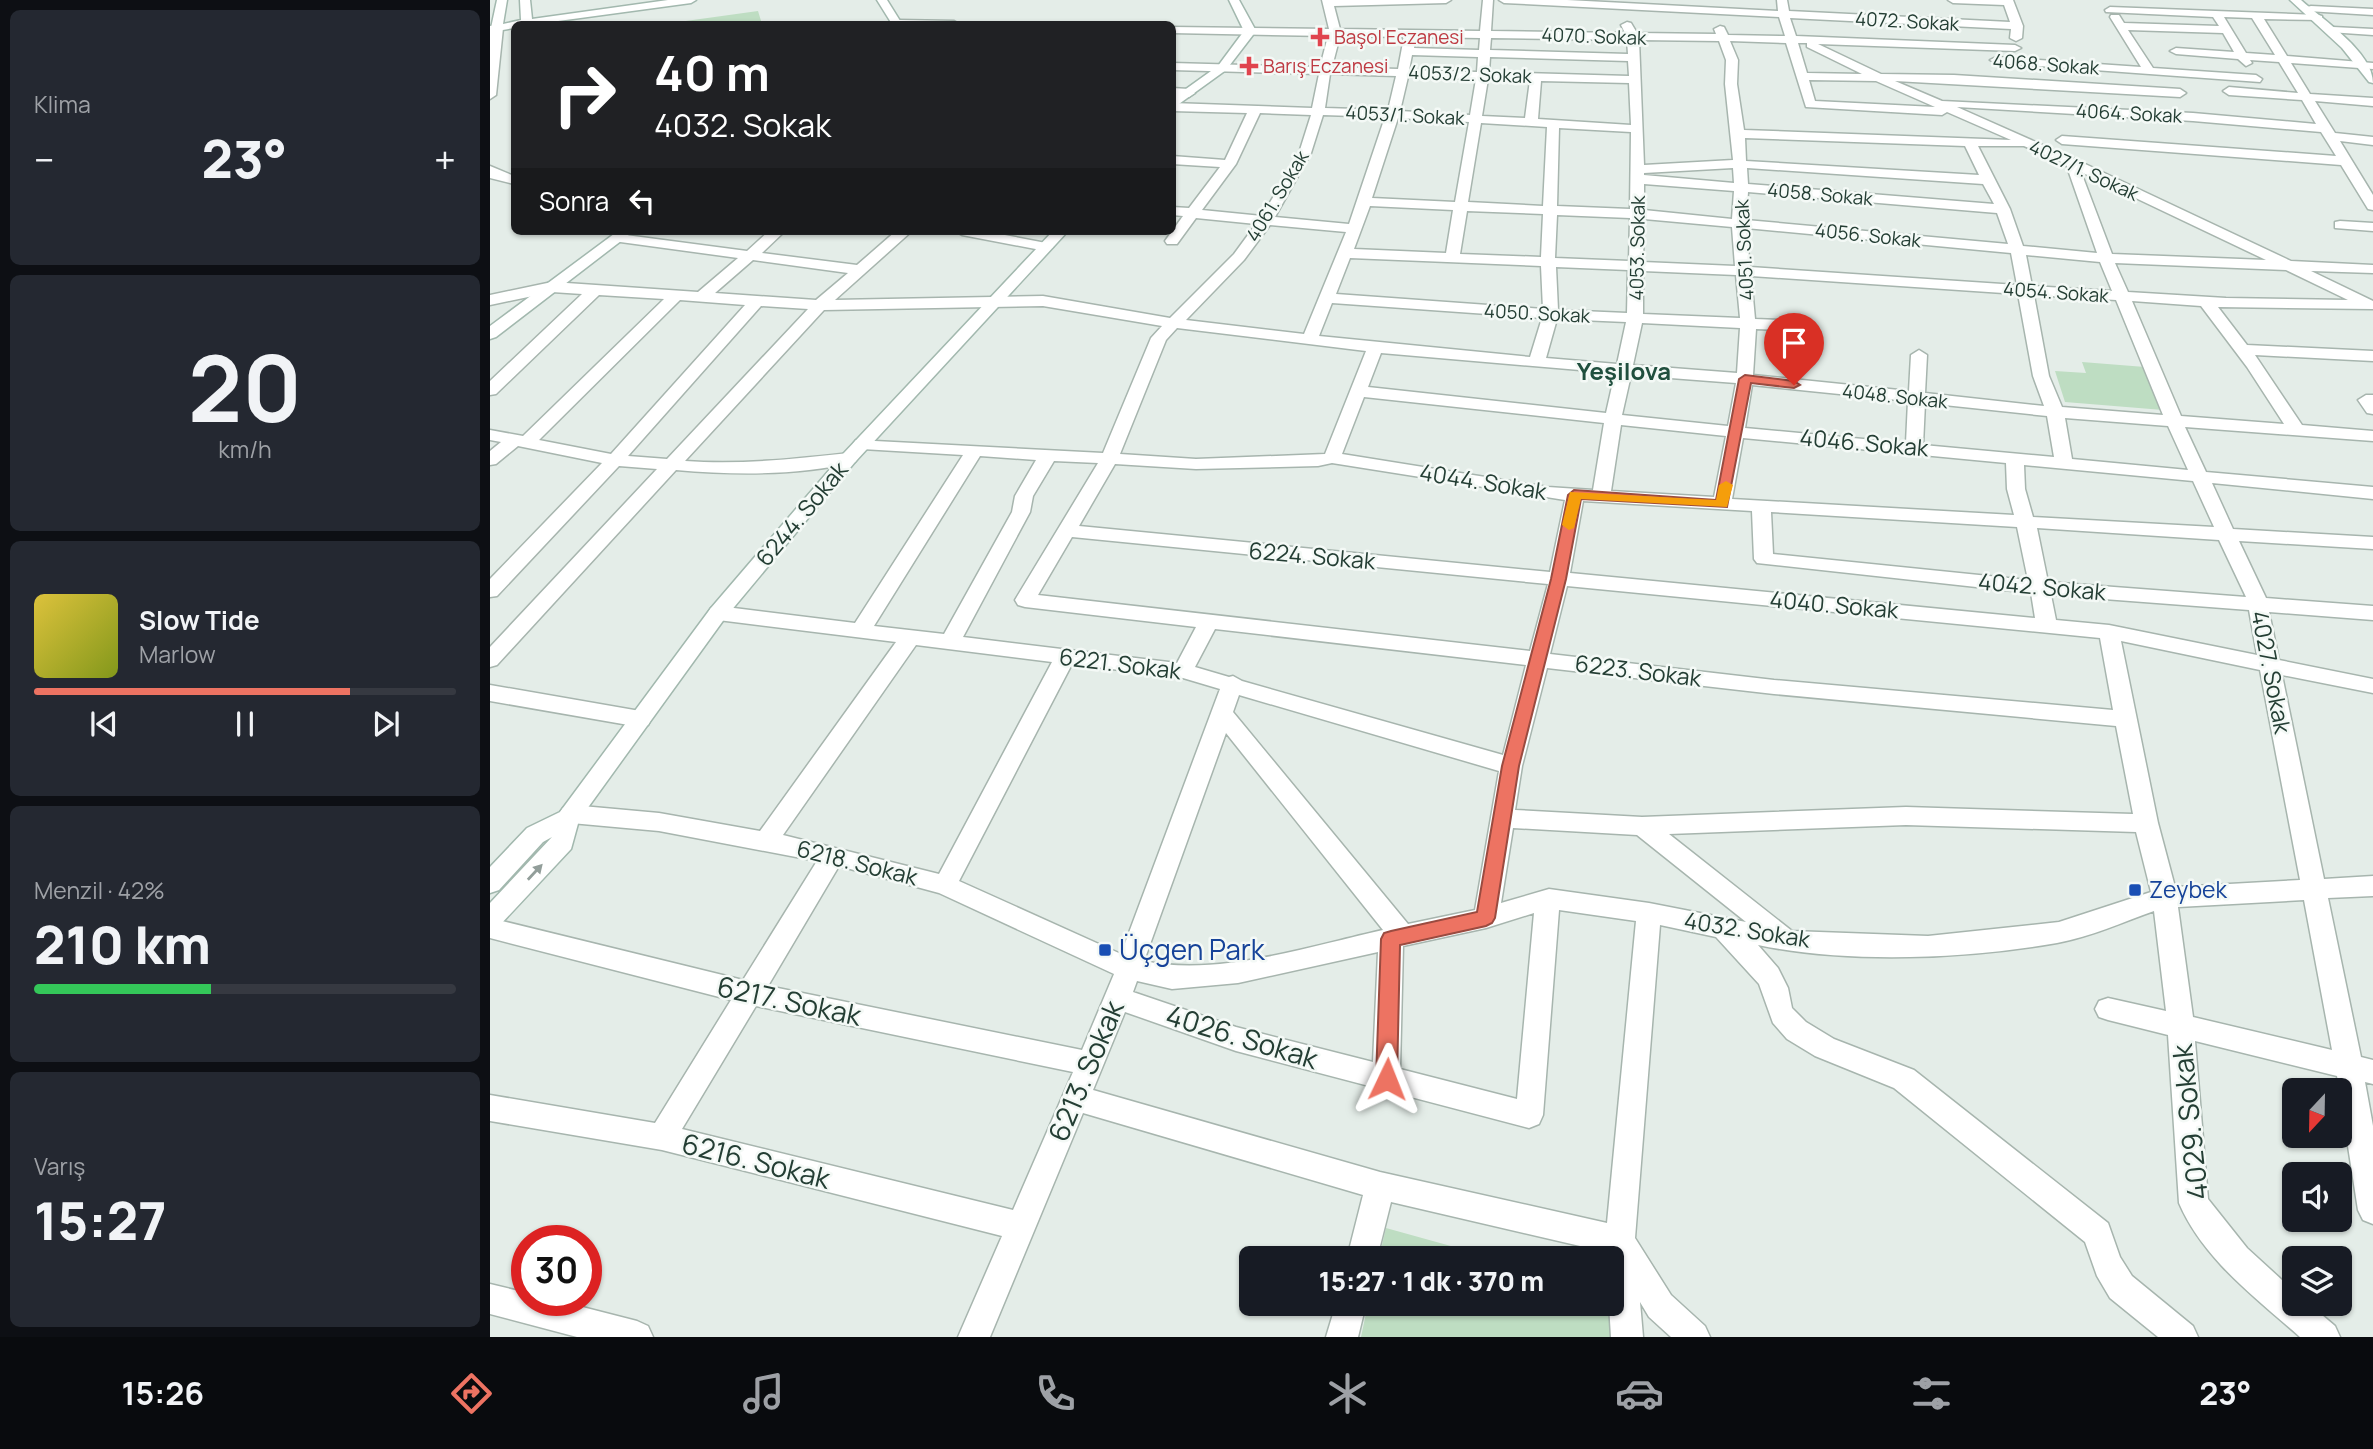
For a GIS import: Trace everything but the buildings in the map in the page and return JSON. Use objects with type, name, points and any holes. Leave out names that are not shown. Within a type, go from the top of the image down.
[{"type":"street","points":[[490,95],[494,28],[502,0]]},
{"type":"street","points":[[522,21],[525,16],[525,0]]},
{"type":"street","points":[[541,21],[691,0]]},
{"type":"street","points":[[882,0],[896,21]]},
{"type":"street","points":[[1176,103],[1222,68],[1250,31],[1234,0]]},
{"type":"street","points":[[1327,1],[1446,0]]},
{"type":"street","points":[[1452,259],[1483,74],[1488,0]]},
{"type":"street","name":"4072. Sokak","points":[[1504,0],[1711,5],[1784,15],[2017,26]]},
{"type":"street","points":[[1782,0],[1810,104],[1958,112]]},
{"type":"street","points":[[1850,0],[1862,42]]},
{"type":"street","points":[[1953,0],[2008,1],[2017,26],[2017,54]]},
{"type":"street","points":[[2295,0],[2312,10],[2369,65],[2373,79]]},
{"type":"street","name":"4061. Sokak","points":[[1024,600],[1109,460],[1159,338],[1239,257],[1266,220],[1305,153],[1318,111],[1335,32],[1327,1]]},
{"type":"street","name":"4053. Sokak","points":[[1601,496],[1613,418],[1636,318],[1638,214],[1633,37],[1618,4]]},
{"type":"street","name":"4051. Sokak","points":[[1711,5],[1732,60],[1731,84],[1738,134],[1741,188],[1739,223],[1748,324],[1745,379],[1722,504]]},
{"type":"street","points":[[2108,5],[2256,15],[2312,10],[2373,12]]},
{"type":"street","points":[[2108,5],[2149,71]]},
{"type":"street","points":[[2217,13],[2274,110]]},
{"type":"street","points":[[2256,15],[2373,206]]},
{"type":"street","points":[[2121,26],[2227,30]]},
{"type":"street","points":[[2160,27],[2193,75]]},
{"type":"street","name":"4070. Sokak","points":[[1176,30],[1485,32],[1792,40],[1862,42],[2017,54]]},
{"type":"street","points":[[2333,30],[2373,32]]},
{"type":"street","points":[[1309,340],[1346,253],[1395,114],[1411,32]]},
{"type":"street","name":"4027/1. Sokak","points":[[1792,40],[1837,55],[1874,77],[2070,162],[2372,306]]},
{"type":"street","points":[[2344,43],[2363,45]]},
{"type":"street","points":[[1408,51],[1634,58]]},
{"type":"street","points":[[2176,51],[2369,65]]},
{"type":"street","name":"4068. Sokak","points":[[1966,59],[2017,54],[2149,71],[2256,79]]},
{"type":"street","name":"4027. Sokak","points":[[2017,54],[2058,116],[2062,140],[2106,258],[2174,421],[2228,534],[2258,605],[2314,891],[2361,1069],[2373,1209]]},
{"type":"street","points":[[1837,55],[1862,56]]},
{"type":"street","name":"4053/2. Sokak","points":[[1176,66],[1635,80]]},
{"type":"street","points":[[2169,73],[2182,89],[2203,134]]},
{"type":"street","points":[[1531,123],[1536,76]]},
{"type":"street","points":[[1802,76],[1954,79],[2036,85],[2182,89]]},
{"type":"street","points":[[2214,90],[2274,110],[2308,97],[2373,102]]},
{"type":"street","points":[[1176,92],[1189,93]]},
{"type":"street","name":"4064. Sokak","points":[[1935,102],[2053,109],[2203,134],[2274,110],[2326,132],[2373,141]]},
{"type":"street","name":"4053/1. Sokak","points":[[1176,106],[1395,114],[1637,129]]},
{"type":"street","points":[[1172,241],[1229,164],[1255,110]]},
{"type":"street","points":[[1537,362],[1551,314],[1549,262],[1553,125]]},
{"type":"street","points":[[1738,134],[2028,144]]},
{"type":"street","points":[[2062,140],[2203,134],[2344,162]]},
{"type":"street","points":[[1970,144],[2003,209],[2018,251],[2041,376],[2055,412],[2064,464]]},
{"type":"street","points":[[1176,160],[1229,164]]},
{"type":"street","points":[[1637,174],[1738,164],[1989,180]]},
{"type":"street","points":[[490,170],[495,175],[511,179]]},
{"type":"street","name":"4058. Sokak","points":[[1637,174],[1741,188],[2003,209]]},
{"type":"street","name":"4056. Sokak","points":[[1363,202],[1638,214],[2106,258],[2373,269]]},
{"type":"street","points":[[1176,212],[1354,229]]},
{"type":"street","points":[[2340,225],[2373,227]]},
{"type":"street","points":[[490,334],[621,235]]},
{"type":"street","points":[[628,235],[861,270]]},
{"type":"street","points":[[702,297],[773,235]]},
{"type":"street","points":[[490,660],[820,305],[900,235]]},
{"type":"street","points":[[983,235],[1046,247]]},
{"type":"street","name":"6244. Sokak","points":[[490,919],[563,842],[570,816],[718,613],[856,451],[1057,235]]},
{"type":"street","name":"4054. Sokak","points":[[1346,253],[1742,271],[2205,302],[2372,306]]},
{"type":"street","points":[[490,300],[552,287]]},
{"type":"street","name":"4048. Sokak","points":[[552,287],[820,305],[1043,301],[1172,323],[1375,347],[1745,379],[2055,412],[2373,436]]},
{"type":"street","points":[[490,390],[595,290]]},
{"type":"street","points":[[490,460],[520,441],[676,296]]},
{"type":"street","name":"4050. Sokak","points":[[1327,299],[1800,327]]},
{"type":"street","points":[[490,591],[615,460],[757,301]]},
{"type":"street","points":[[2205,302],[2243,350],[2297,431]]},
{"type":"street","points":[[1332,458],[1375,347]]},
{"type":"street","points":[[2243,350],[2373,356]]},
{"type":"street","points":[[1914,447],[1919,355]]},
{"type":"street","name":"4046. Sokak","points":[[1356,391],[1735,432],[1914,447],[2373,493]]},
{"type":"street","points":[[2373,400],[2366,400],[2373,409]]},
{"type":"street","name":"4044. Sokak","points":[[490,435],[615,460],[746,469],[856,451],[975,450],[1047,457],[1196,464],[1318,461],[1332,458],[1548,493],[2228,534]]},
{"type":"street","points":[[861,630],[975,450]]},
{"type":"street","points":[[950,642],[1021,512],[1024,496],[1047,457]]},
{"type":"street","points":[[2015,457],[2016,489],[2026,523],[2047,625]]},
{"type":"street","points":[[1486,918],[1511,766],[1559,579],[1574,495]]},
{"type":"street","name":"4042. Sokak","points":[[1761,507],[1764,559],[2040,588],[2373,613]]},
{"type":"street","name":"6224. Sokak","points":[[1066,531],[1559,579]]},
{"type":"street","points":[[2228,534],[2373,543]]},
{"type":"street","name":"4040. Sokak","points":[[1559,579],[2109,632],[2270,666]]},
{"type":"street","name":"6223. Sokak","points":[[1024,600],[1787,688],[2127,719]]},
{"type":"street","name":"6221. Sokak","points":[[718,613],[1183,671],[1233,683],[1511,766]]},
{"type":"street","points":[[1183,671],[1208,623]]},
{"type":"street","name":"4029. Sokak","points":[[2109,632],[2146,823],[2165,898],[2181,1028],[2194,1203],[2203,1220],[2219,1239],[2265,1285],[2324,1337]]},
{"type":"street","points":[[766,841],[910,638]]},
{"type":"street","points":[[944,885],[1065,657]]},
{"type":"street","points":[[2270,666],[2373,686]]},
{"type":"street","name":"6213. Sokak","points":[[974,1337],[1118,998],[1233,683]]},
{"type":"street","points":[[490,693],[640,719]]},
{"type":"street","points":[[1223,715],[1397,937],[1387,1079]]},
{"type":"street","name":"6244. Sokak","points":[[490,883],[535,835],[570,816]]},
{"type":"street","name":"6218. Sokak","points":[[570,816],[659,822],[766,841],[833,855],[944,885],[1127,968]]},
{"type":"street","points":[[1501,818],[1642,826],[1906,816],[2146,823]]},
{"type":"street","points":[[1642,826],[1788,941]]},
{"type":"street","points":[[663,1137],[833,855]]},
{"type":"street","name":"4032. Sokak","points":[[1127,968],[1172,978],[1238,972],[1486,918],[1548,899],[1650,913],[1788,941],[1941,945],[2059,932],[2165,898],[2373,886]]},
{"type":"street","name":"4026. Sokak","points":[[1118,998],[1236,1039],[1529,1115],[1548,899]]},
{"type":"street","points":[[1627,1337],[1620,1241],[1650,913]]},
{"type":"street","points":[[1723,927],[1773,984],[1777,1008],[1786,1020],[1815,1045],[1871,1064],[1904,1079],[1936,1104],[2097,1233],[2108,1265],[2121,1287],[2182,1337]]},
{"type":"street","name":"6217. Sokak","points":[[490,928],[749,993],[1091,1064]]},
{"type":"street","points":[[2108,1009],[2361,1069]]},
{"type":"street","points":[[1075,1098],[1380,1186],[1620,1241],[1660,1306],[1694,1337]]},
{"type":"street","name":"6216. Sokak","points":[[490,1108],[663,1137],[1020,1226]]},
{"type":"street","points":[[1365,1246],[1380,1186]]},
{"type":"street","points":[[490,1299],[637,1337]]},
{"type":"street","points":[[1342,1337],[1347,1316]]},
{"type":"green space","points":[[758,11],[761,21],[686,21]]},
{"type":"green space","points":[[2082,362],[2145,367],[2163,410],[2065,402],[2055,371],[2086,373]]},
{"type":"green space","points":[[1386,1228],[1451,1246],[1382,1246]]},
{"type":"green space","points":[[1365,1316],[1611,1316],[1635,1337],[1361,1337]]},
{"type":"slow traffic","points":[[1569,525],[1574,495],[1722,504],[1726,485]]},
{"type":"place","name":"Başol Eczanesi","points":[[1320,37]]},
{"type":"place","name":"Barış Eczanesi","points":[[1249,66]]},
{"type":"place","name":"Zeybek","points":[[2135,890]]},
{"type":"place","name":"Üçgen Park","points":[[1105,950]]},
{"type":"district","name":"Yeşilova","points":[[1624,372]]},
{"type":"route","points":[[1387,1079],[1391,939],[1486,918],[1511,766],[1559,579],[1574,495],[1722,504],[1745,379],[1794,385]]}]
